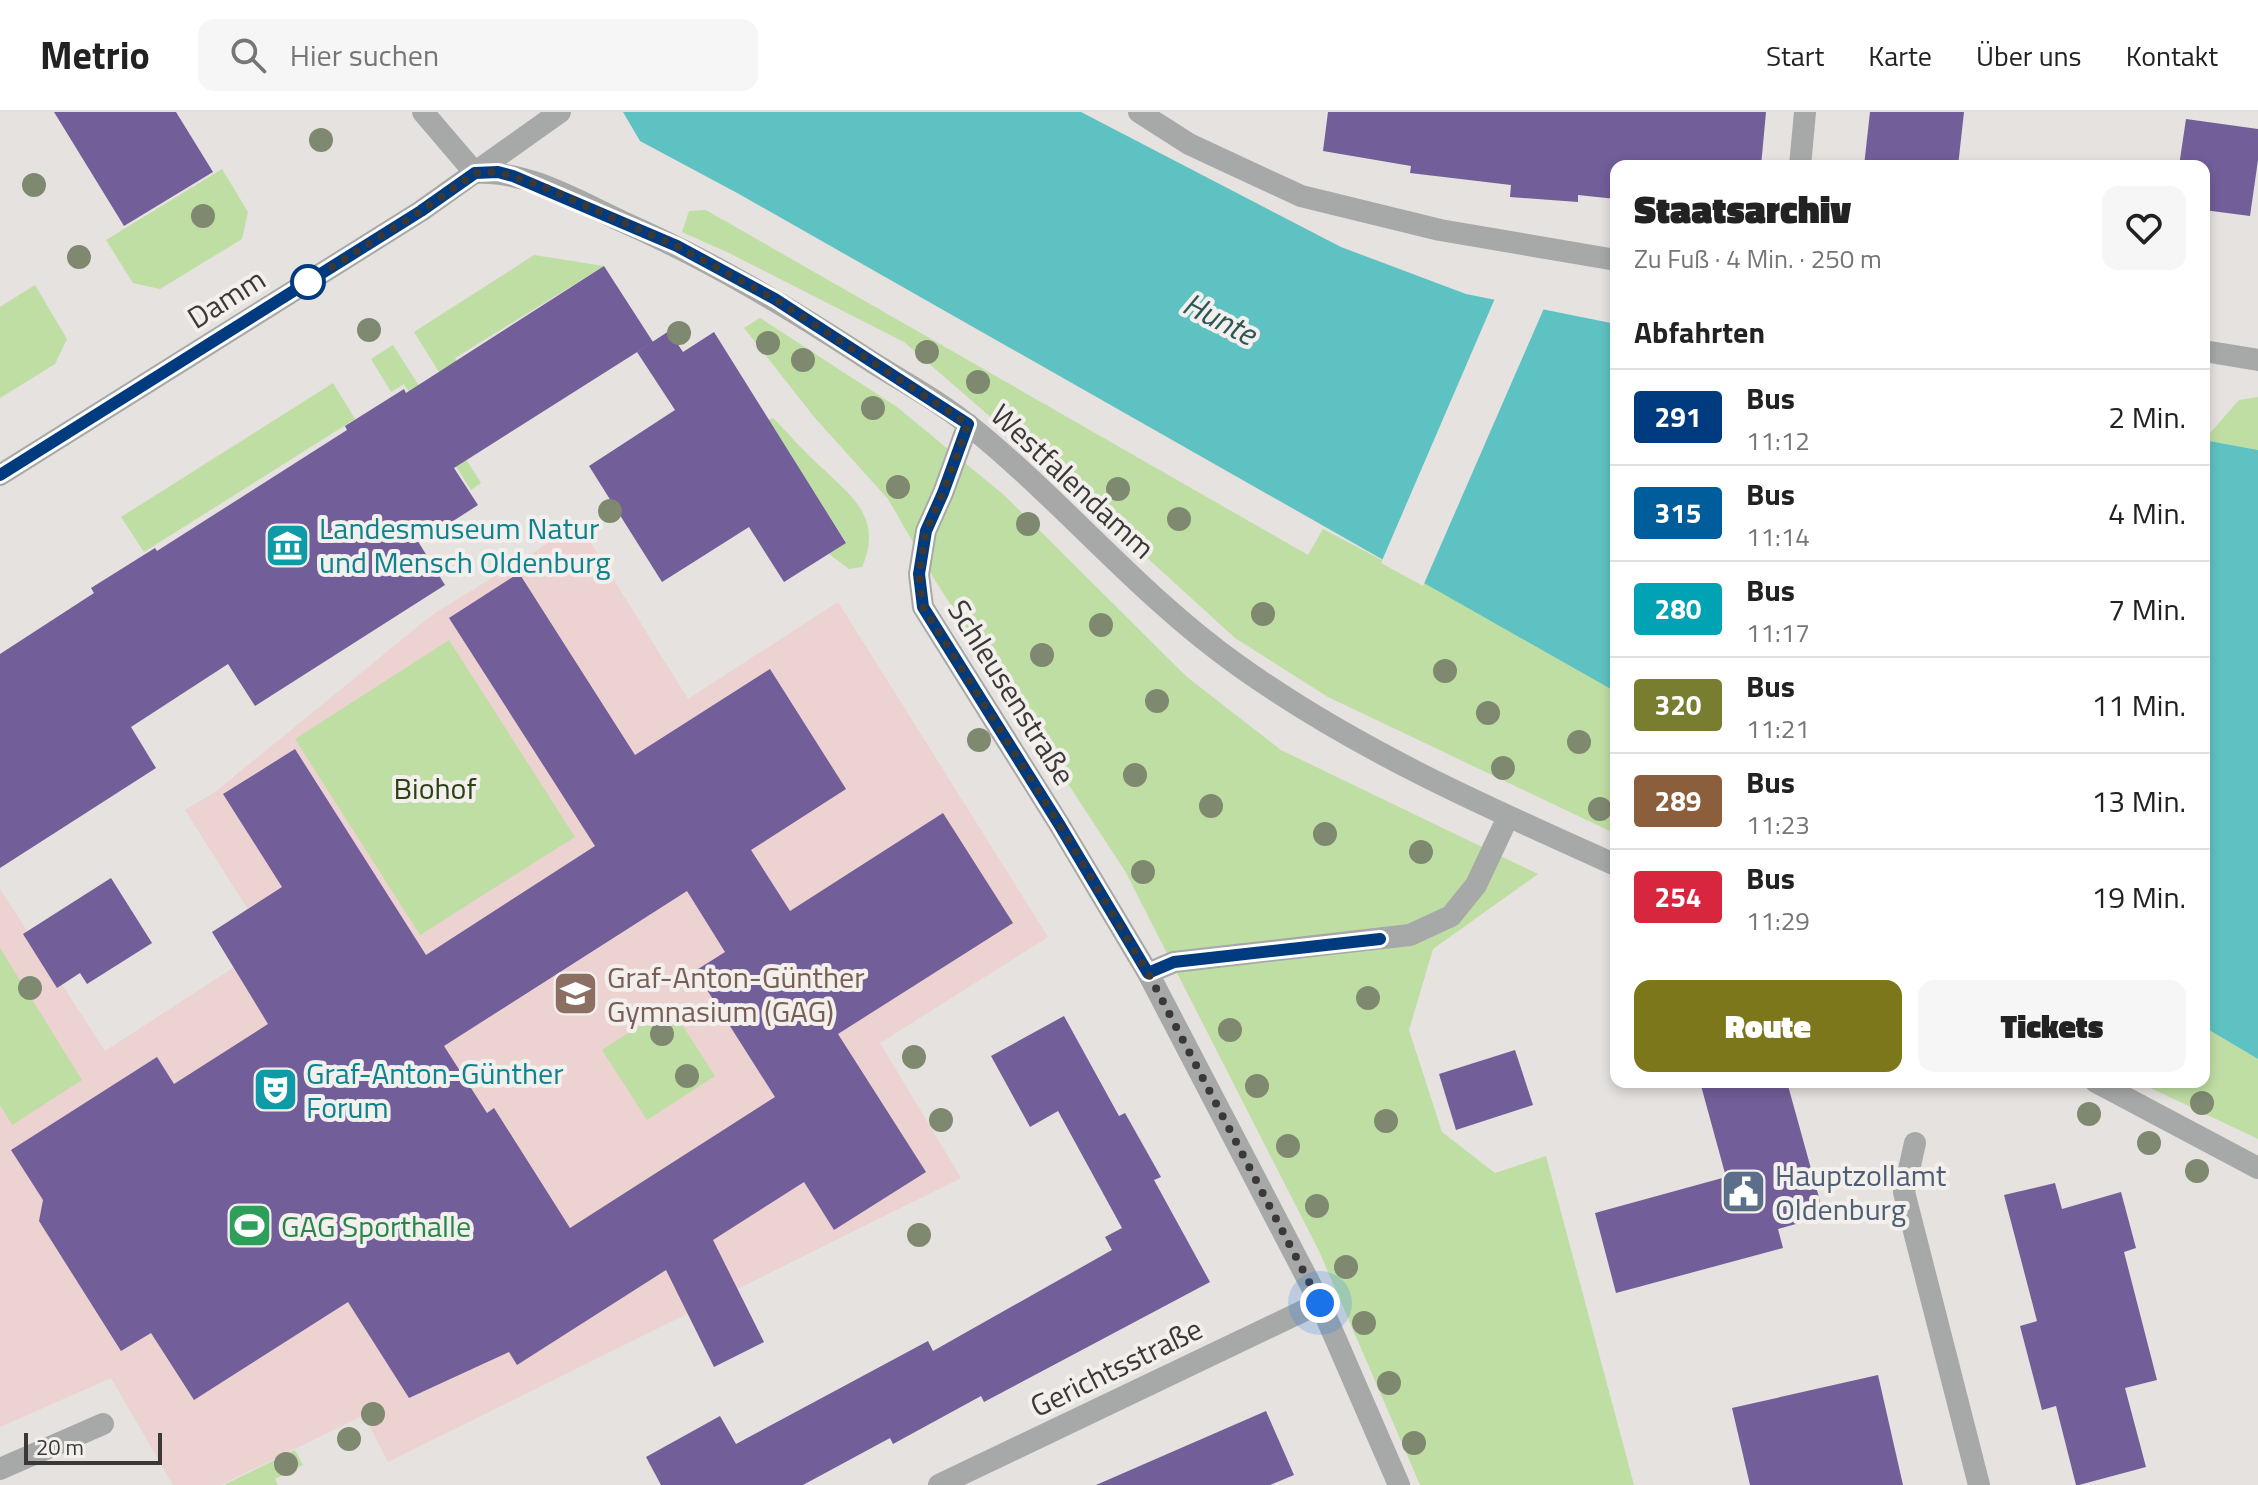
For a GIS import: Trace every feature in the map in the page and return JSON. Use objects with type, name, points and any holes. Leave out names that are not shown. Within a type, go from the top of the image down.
[{"type":"street","points":[[423,112],[475,173]]},
{"type":"street","name":"Damm","points":[[0,475],[385,234],[560,112]]},
{"type":"street","points":[[1139,112],[1189,144],[1301,196],[1440,230],[1610,259]]},
{"type":"street","points":[[1801,160],[1805,112]]},
{"type":"street","name":"Westfalendamm","points":[[475,173],[498,172],[539,185],[677,246],[775,299],[968,424],[1182,621],[1298,707],[1360,744],[1508,817],[1610,862]]},
{"type":"street","points":[[2210,352],[2258,360]]},
{"type":"street","name":"Schleusenstraße","points":[[968,424],[926,531],[919,574],[923,607],[1051,810],[1148,973],[1320,1303],[1399,1485]]},
{"type":"street","points":[[1148,973],[1174,962],[1410,935],[1451,916],[1476,885],[1508,817]]},
{"type":"street","points":[[2107,1088],[2258,1168]]},
{"type":"street","points":[[1915,1143],[1904,1192],[1979,1485]]},
{"type":"street","name":"Gerichtsstraße","points":[[939,1485],[1320,1303]]},
{"type":"street","points":[[0,1469],[103,1424]]},
{"type":"shaded area","name":"Graf-Anton-Günther Gymnasium (GAG)","points":[[579,524],[688,699],[838,602],[1048,937],[880,1043],[961,1178],[388,1462],[364,1415],[221,1485],[173,1485],[111,1378],[0,1427],[0,889],[105,1051],[270,944],[185,810],[215,792],[432,615]]},
{"type":"green space","points":[[222,169],[248,212],[242,239],[160,289],[133,283],[106,240]]},
{"type":"green space","points":[[706,210],[1308,555],[1323,529],[1433,587],[1610,689],[1610,831],[1328,697],[1235,638],[1031,452],[904,342],[682,232],[689,211]]},
{"type":"green space","points":[[534,255],[604,266],[455,358],[501,431],[473,427],[414,332]]},
{"type":"green space","points":[[35,285],[67,339],[55,364],[0,398],[0,307]]},
{"type":"green space","points":[[760,318],[897,407],[1004,495],[1187,677],[1281,750],[1538,874],[1433,949],[1409,1030],[1442,1132],[1495,1173],[1546,1156],[1634,1485],[1420,1485],[1319,1251],[1125,871],[936,582],[888,499],[815,418],[744,328]]},
{"type":"green space","points":[[393,345],[481,483],[471,490],[404,384],[391,392],[371,359]]},
{"type":"green space","points":[[333,383],[355,419],[144,552],[121,517]]},
{"type":"green space","points":[[2258,397],[2258,450],[2210,441],[2210,433],[2239,400]]},
{"type":"green space","points":[[773,418],[854,499],[861,510],[869,535],[862,567],[849,569],[829,554],[846,542],[768,420]]},
{"type":"green space","name":"Biohof","points":[[449,640],[575,837],[420,935],[295,739]]},
{"type":"green space","points":[[0,948],[82,1080],[12,1125],[0,1105]]},
{"type":"green space","points":[[670,1006],[715,1076],[647,1120],[602,1050]]},
{"type":"green space","points":[[2210,1031],[2258,1059],[2258,1139],[2151,1088],[2210,1088]]},
{"type":"green space","points":[[295,1450],[303,1465],[275,1479],[278,1485],[224,1485]]},
{"type":"water","name":"Hunte","points":[[623,112],[1081,112],[1341,247],[1466,294],[1610,323],[1610,689],[739,194],[640,141]]},
{"type":"water","points":[[2210,441],[2258,450],[2258,1059],[2210,1031]]},
{"type":"pier","points":[[1496,296],[1545,306],[1423,586],[1381,563]]},
{"type":"building","points":[[54,112],[176,112],[213,172],[124,226]]},
{"type":"building","points":[[1328,112],[1766,112],[1762,160],[1610,160],[1610,198],[1578,195],[1578,202],[1510,197],[1511,185],[1410,173],[1411,166],[1323,151]]},
{"type":"building","points":[[1870,112],[1964,112],[1959,160],[1865,160]]},
{"type":"building","points":[[2186,119],[2258,129],[2258,160],[2250,216],[2210,211],[2210,160],[2180,160]]},
{"type":"building","points":[[604,266],[653,342],[454,468],[478,505],[419,543],[445,585],[255,706],[228,664],[131,727],[156,768],[0,868],[0,654],[94,593],[91,588],[155,548],[157,551],[347,430],[345,426],[404,389],[406,393]]},
{"type":"building","points":[[669,331],[683,352],[714,332],[846,543],[784,582],[749,527],[662,582],[589,466],[675,410],[637,352]]},
{"type":"building","points":[[519,573],[635,755],[770,669],[846,789],[751,850],[790,911],[943,813],[1013,923],[838,1034],[926,1172],[834,1230],[804,1182],[713,1240],[764,1342],[714,1367],[666,1270],[517,1365],[509,1352],[409,1398],[348,1302],[194,1400],[151,1333],[121,1351],[39,1221],[43,1200],[11,1150],[157,1057],[174,1084],[268,1024],[212,932],[282,887],[223,794],[295,749],[426,955],[595,846],[449,618]],"holes":[[[687,891],[725,952],[695,971],[775,1097],[570,1228],[494,1108],[487,1113],[444,1046]]]},
{"type":"building","points":[[111,878],[152,943],[87,984],[80,973],[57,988],[23,934]]},
{"type":"building","points":[[1064,1016],[1119,1116],[1125,1113],[1161,1177],[1154,1180],[1210,1282],[984,1402],[981,1396],[893,1444],[890,1438],[803,1485],[661,1485],[646,1457],[720,1416],[736,1444],[928,1341],[933,1351],[1112,1250],[1105,1237],[1122,1228],[1058,1111],[1030,1127],[991,1056]]},
{"type":"building","points":[[1515,1050],[1533,1105],[1456,1130],[1439,1074]]},
{"type":"building","name":"Hauptzollamt Oldenburg","points":[[1702,1088],[1789,1088],[1823,1212],[1778,1229],[1783,1248],[1616,1293],[1595,1213],[1726,1177]]},
{"type":"building","points":[[2055,1183],[2062,1209],[2121,1192],[2136,1248],[2124,1252],[2157,1380],[2125,1388],[2146,1467],[2079,1485],[2076,1485],[2056,1406],[2042,1410],[2020,1326],[2037,1321],[2004,1195]]},
{"type":"building","points":[[1878,1375],[1903,1485],[1750,1485],[1732,1408]]},
{"type":"building","points":[[1266,1411],[1294,1475],[1270,1485],[1096,1485]]},
{"type":"bus line","name":"291","points":[[0,475],[421,211],[475,173],[498,172],[513,176],[677,246],[775,299],[968,424],[926,531],[919,574],[923,607],[995,719],[1148,973],[1174,962],[1380,939]]},
{"type":"place","name":"Landesmuseum Natur und Mensch Oldenburg","points":[[288,545]]},
{"type":"place","name":"Graf-Anton-Günther Gymnasium (GAG)","points":[[576,994]]},
{"type":"place","name":"Graf-Anton-Günther Forum","points":[[275,1090]]},
{"type":"place","name":"Hauptzollamt Oldenburg","points":[[1744,1192]]},
{"type":"place","name":"GAG Sporthalle","points":[[250,1226]]},
{"type":"route","points":[[308,282],[475,173],[498,172],[539,185],[677,246],[775,299],[968,424],[926,531],[919,574],[923,607],[995,719],[1148,973],[1320,1303]]}]
